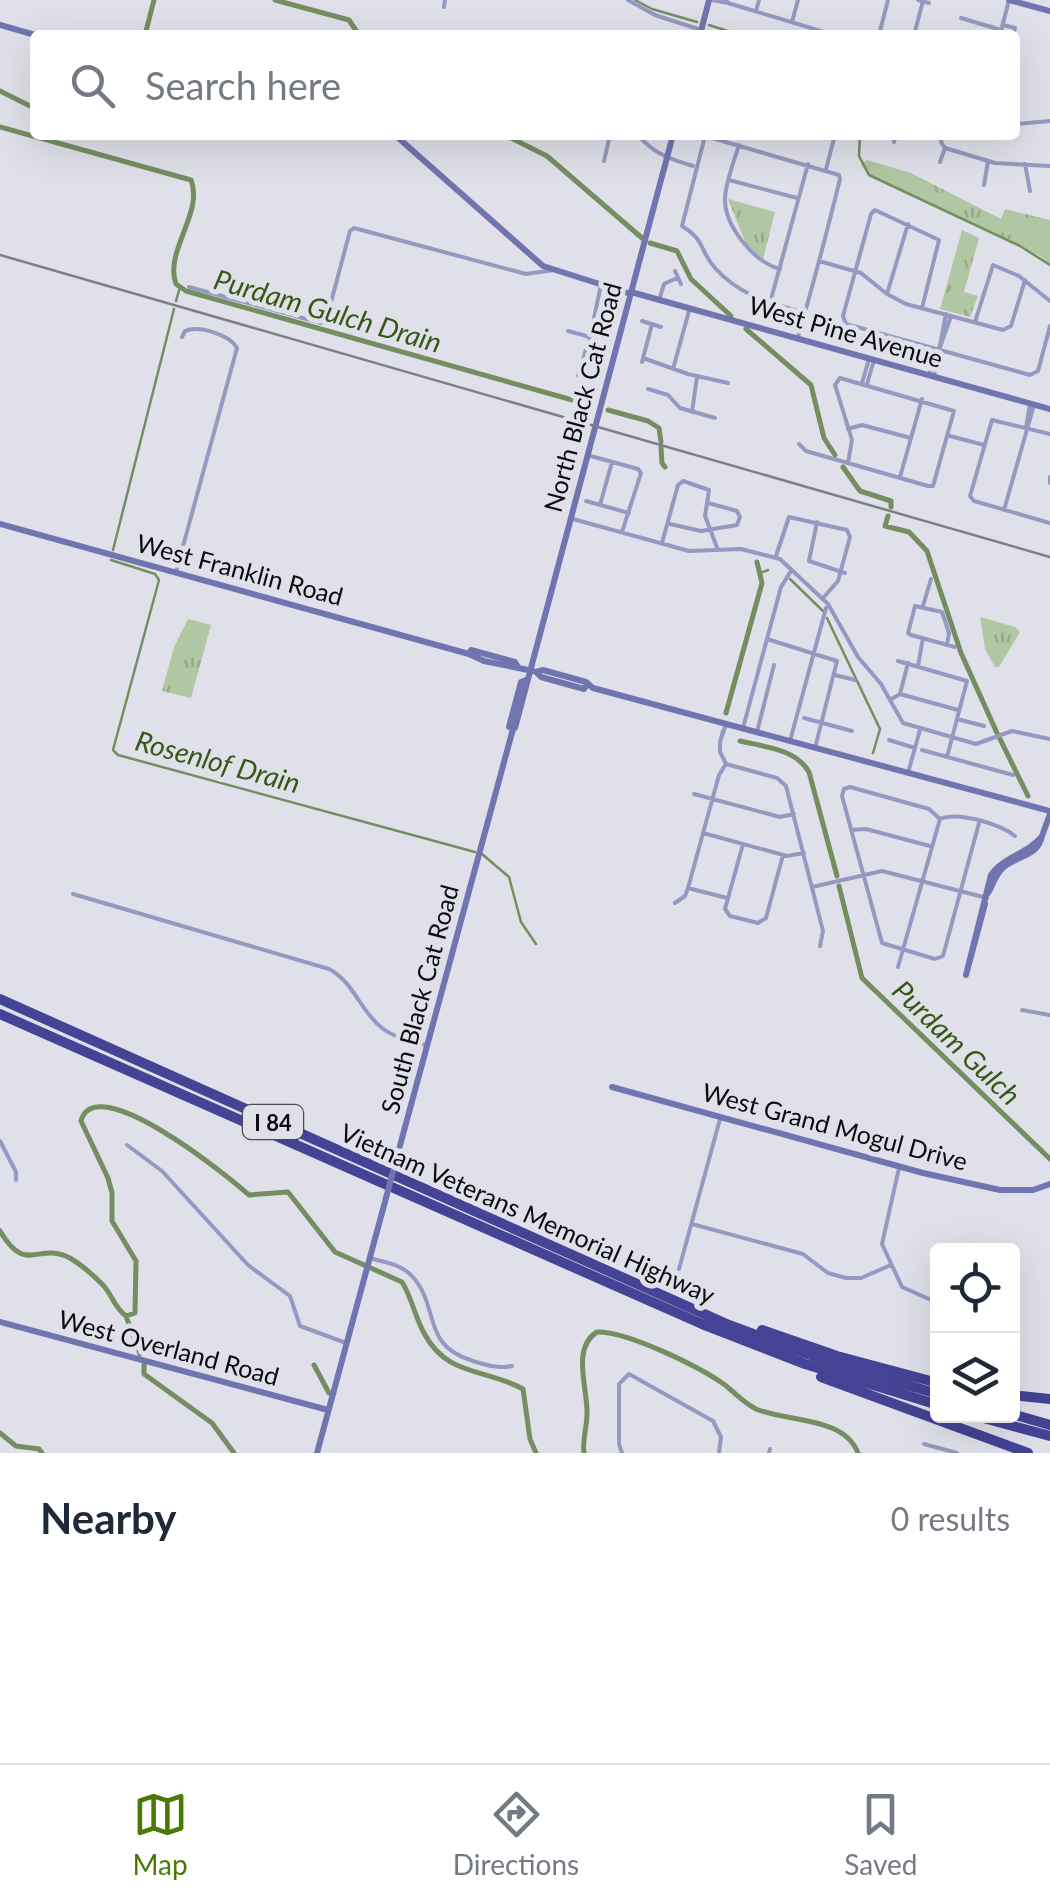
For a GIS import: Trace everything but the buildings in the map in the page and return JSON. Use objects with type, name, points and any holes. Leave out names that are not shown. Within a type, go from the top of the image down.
[{"type":"highway","name":"Vietnam Veterans Memorial Highway","points":[[0,999],[782,1345],[930,1391]]},
{"type":"highway","name":"Vietnam Veterans Memorial Highway","points":[[0,1014],[702,1324],[776,1354],[930,1402]]},
{"type":"highway","points":[[547,1244],[773,1334],[930,1381]]},
{"type":"highway","points":[[776,1354],[859,1392],[1028,1453]]},
{"type":"highway","points":[[1020,1396],[1050,1400]]},
{"type":"highway","points":[[1020,1416],[1050,1424]]},
{"type":"highway","points":[[1002,1423],[1050,1436]]},
{"type":"street","points":[[444,7],[446,0]]},
{"type":"street","points":[[628,0],[696,30]]},
{"type":"street","points":[[702,30],[710,0],[727,1],[808,30]]},
{"type":"street","points":[[756,11],[759,0]]},
{"type":"street","points":[[792,22],[798,0]]},
{"type":"street","points":[[880,30],[888,0]]},
{"type":"street","points":[[961,18],[1002,30],[1009,0],[1050,11]]},
{"type":"street","points":[[915,30],[924,1]]},
{"type":"street","points":[[0,25],[30,34]]},
{"type":"street","points":[[1020,124],[1050,122]]},
{"type":"street","name":"West Pine Avenue","points":[[400,140],[528,256],[554,270],[1050,409]]},
{"type":"street","points":[[604,161],[609,140]]},
{"type":"street","points":[[643,140],[666,158],[696,166]]},
{"type":"street","name":"North Black Cat Road","points":[[533,671],[671,140]]},
{"type":"street","points":[[704,140],[682,226],[700,239],[712,264],[746,295],[805,313]]},
{"type":"street","points":[[722,140],[839,175],[798,339]]},
{"type":"street","points":[[826,169],[834,140]]},
{"type":"street","points":[[940,162],[943,140]]},
{"type":"street","points":[[739,144],[725,204],[740,241],[765,264],[780,268]]},
{"type":"street","points":[[945,148],[988,161],[1050,166]]},
{"type":"street","points":[[984,184],[988,161]]},
{"type":"street","points":[[770,303],[808,164]]},
{"type":"street","points":[[1024,164],[1030,191]]},
{"type":"street","points":[[729,180],[798,199]]},
{"type":"street","points":[[922,308],[938,240],[875,210],[870,214],[843,322],[1035,374],[1050,326]]},
{"type":"street","points":[[888,294],[908,224]]},
{"type":"street","points":[[190,287],[321,323],[354,228],[526,274],[554,270]]},
{"type":"street","points":[[819,260],[855,271],[888,294],[922,308],[1008,330],[1025,280]]},
{"type":"street","points":[[975,322],[994,265],[1025,280],[1050,300]]},
{"type":"street","points":[[659,300],[664,284],[679,281],[675,270]]},
{"type":"street","points":[[578,375],[602,286]]},
{"type":"street","points":[[673,369],[689,308]]},
{"type":"street","points":[[931,376],[948,315]]},
{"type":"street","points":[[642,322],[661,327]]},
{"type":"street","points":[[652,324],[642,360],[728,382]]},
{"type":"street","points":[[176,572],[237,348],[230,339],[192,328],[182,338]]},
{"type":"street","points":[[568,331],[590,337]]},
{"type":"street","points":[[865,383],[871,359]]},
{"type":"street","points":[[692,412],[698,375]]},
{"type":"street","points":[[799,444],[806,451],[900,478],[933,486],[954,414],[952,408],[865,383],[837,380],[835,385],[852,444],[848,463]]},
{"type":"street","points":[[648,389],[668,395],[680,408],[715,418]]},
{"type":"street","points":[[900,478],[922,399]]},
{"type":"street","points":[[1004,510],[1032,404]]},
{"type":"street","points":[[1050,434],[992,420],[970,498],[1050,523]]},
{"type":"street","points":[[848,429],[866,426],[911,438]]},
{"type":"street","points":[[948,435],[984,445]]},
{"type":"street","points":[[587,455],[640,471],[622,532]]},
{"type":"street","points":[[600,505],[612,462]]},
{"type":"street","points":[[662,544],[681,482],[709,490],[705,513],[718,550]]},
{"type":"street","points":[[586,501],[629,513]]},
{"type":"street","points":[[668,524],[696,530],[736,526],[739,514],[708,502]]},
{"type":"street","points":[[776,556],[788,516],[849,532],[843,572],[823,598]]},
{"type":"street","points":[[570,518],[689,551],[741,548],[776,556],[823,598],[858,657],[882,684],[903,723],[980,744],[1012,730],[1050,739]]},
{"type":"street","points":[[817,522],[809,561],[843,572]]},
{"type":"street","name":"West Franklin Road","points":[[0,524],[469,654],[471,650],[515,662],[518,667],[581,681],[586,686],[725,727],[743,728],[1050,813]]},
{"type":"street","points":[[743,728],[781,586],[793,570]]},
{"type":"street","points":[[924,606],[931,580]]},
{"type":"street","points":[[928,588],[936,590]]},
{"type":"street","points":[[947,644],[949,633],[942,612],[915,606],[908,633],[955,647]]},
{"type":"street","points":[[790,741],[826,608]]},
{"type":"street","points":[[918,666],[923,638]]},
{"type":"street","points":[[767,639],[837,662],[816,748]]},
{"type":"street","points":[[898,661],[967,681],[947,757]]},
{"type":"street","points":[[890,700],[900,694],[908,664]]},
{"type":"street","points":[[757,732],[774,665]]},
{"type":"street","name":"South Black Cat Road","points":[[316,1453],[513,729],[509,727],[520,682],[533,671]]},
{"type":"street","points":[[835,675],[855,680]]},
{"type":"street","points":[[900,694],[960,710]]},
{"type":"street","points":[[804,718],[852,731]]},
{"type":"street","points":[[958,719],[984,726]]},
{"type":"street","points":[[676,903],[688,888],[726,764],[720,752],[725,727]]},
{"type":"street","points":[[908,773],[918,749],[920,730]]},
{"type":"street","points":[[889,740],[1013,775]]},
{"type":"street","points":[[726,764],[777,778],[785,784],[823,931],[820,946]]},
{"type":"street","points":[[940,818],[929,808],[844,788],[842,796],[882,943],[942,958],[980,822]]},
{"type":"street","points":[[694,794],[780,817],[794,814]]},
{"type":"street","points":[[964,985],[986,898],[998,872],[1041,844],[1050,813]]},
{"type":"street","points":[[940,818],[952,815],[1007,830],[1015,836]]},
{"type":"street","points":[[898,967],[940,818]]},
{"type":"street","points":[[851,831],[869,829],[930,846]]},
{"type":"street","points":[[703,834],[783,855],[804,854]]},
{"type":"street","points":[[743,844],[728,898],[726,912],[730,916],[763,922],[783,855]]},
{"type":"street","points":[[812,887],[882,870],[986,898]]},
{"type":"street","points":[[688,888],[728,898]]},
{"type":"street","points":[[73,894],[329,969],[348,982],[381,1027],[398,1037],[427,1045]]},
{"type":"street","points":[[1022,1010],[1050,1015]]},
{"type":"street","name":"West Grand Mogul Drive","points":[[612,1086],[899,1167],[1000,1190],[1033,1190],[1050,1184]]},
{"type":"street","points":[[679,1269],[720,1118]]},
{"type":"street","points":[[0,1141],[16,1172],[16,1180]]},
{"type":"street","points":[[126,1145],[162,1171],[248,1265],[290,1296],[300,1326],[346,1343]]},
{"type":"street","points":[[899,1167],[882,1235],[902,1286],[930,1299]]},
{"type":"street","points":[[692,1224],[803,1254],[828,1273],[846,1278],[861,1278],[891,1266]]},
{"type":"street","points":[[368,1263],[398,1266],[413,1277],[435,1333],[449,1350],[492,1366],[512,1366]]},
{"type":"street","name":"West Overland Road","points":[[0,1322],[328,1410]]},
{"type":"street","points":[[622,1453],[619,1384],[622,1378],[633,1375],[713,1421],[721,1437],[719,1453]]},
{"type":"street","points":[[924,1444],[957,1453]]},
{"type":"green space","points":[[867,160],[911,173],[1001,219],[1005,209],[1050,220],[1050,265],[1040,256],[868,175],[861,164]]},
{"type":"green space","points":[[728,199],[775,212],[763,259],[746,244]]},
{"type":"green space","points":[[962,230],[979,238],[964,292],[978,296],[970,317],[940,309]]},
{"type":"green space","points":[[980,617],[1020,632],[999,667],[995,667],[985,649]]},
{"type":"green space","points":[[188,619],[211,625],[191,698],[162,691],[174,647]]},
{"type":"waterway","points":[[146,30],[154,0]]},
{"type":"waterway","points":[[275,0],[349,20],[356,30]]},
{"type":"waterway","points":[[635,0],[697,22]]},
{"type":"waterway","points":[[709,25],[724,30]]},
{"type":"waterway","points":[[0,91],[30,106]]},
{"type":"waterway","name":"Purdam Gulch Drain","points":[[0,127],[30,135]]},
{"type":"waterway","name":"Purdam Gulch Drain","points":[[47,140],[191,180],[192,206],[174,271],[176,284],[186,291],[590,405]]},
{"type":"waterway","points":[[515,140],[547,156],[642,238]]},
{"type":"waterway","points":[[860,140],[859,156],[869,175],[1020,246],[1050,265]]},
{"type":"waterway","points":[[650,243],[677,251],[691,279],[731,316]]},
{"type":"waterway","name":"Rosenlof Drain","points":[[176,301],[180,287]]},
{"type":"waterway","name":"Rosenlof Drain","points":[[113,550],[174,309]]},
{"type":"waterway","points":[[746,329],[811,385],[824,438],[835,455]]},
{"type":"waterway","name":"Purdam Gulch","points":[[608,410],[648,421],[659,428],[661,442]]},
{"type":"waterway","name":"Purdam Gulch","points":[[661,448],[665,467]]},
{"type":"waterway","points":[[843,467],[860,491],[891,501],[891,507]]},
{"type":"waterway","points":[[888,516],[885,526],[909,532],[927,551],[961,653],[997,733]]},
{"type":"waterway","name":"Rosenlof Drain","points":[[111,560],[155,574],[159,580],[113,750],[118,755],[475,852]]},
{"type":"waterway","name":"Purdam Gulch","points":[[726,713],[762,583],[757,562]]},
{"type":"waterway","points":[[760,573],[768,570]]},
{"type":"waterway","points":[[790,579],[823,611]]},
{"type":"waterway","points":[[827,618],[880,729],[873,753]]},
{"type":"waterway","points":[[1000,739],[1028,796]]},
{"type":"waterway","name":"Purdam Gulch","points":[[740,741],[788,754],[809,772],[837,876]]},
{"type":"waterway","name":"Rosenlof Drain","points":[[482,854],[509,877],[521,922],[536,944]]},
{"type":"waterway","name":"Purdam Gulch","points":[[839,886],[862,978],[1050,1159]]},
{"type":"waterway","points":[[0,1231],[9,1244],[25,1255],[49,1253],[70,1258],[102,1284],[126,1316],[135,1313],[136,1261],[112,1221],[108,1178],[81,1121],[91,1108],[110,1108],[135,1116],[190,1149],[249,1195],[288,1192],[335,1252],[402,1282],[424,1333],[444,1357],[455,1365],[523,1389],[530,1439],[536,1453]]},
{"type":"waterway","points":[[126,1316],[140,1354]]},
{"type":"waterway","points":[[584,1453],[587,1414],[583,1358],[589,1339],[597,1332],[626,1337],[681,1360],[725,1385],[756,1409],[840,1432],[858,1453]]},
{"type":"waterway","points":[[144,1365],[144,1374],[212,1423],[234,1453]]},
{"type":"waterway","points":[[314,1365],[329,1393]]},
{"type":"waterway","points":[[0,1433],[16,1446],[39,1449],[42,1453]]},
{"type":"railway","points":[[0,255],[1050,557]]}]
